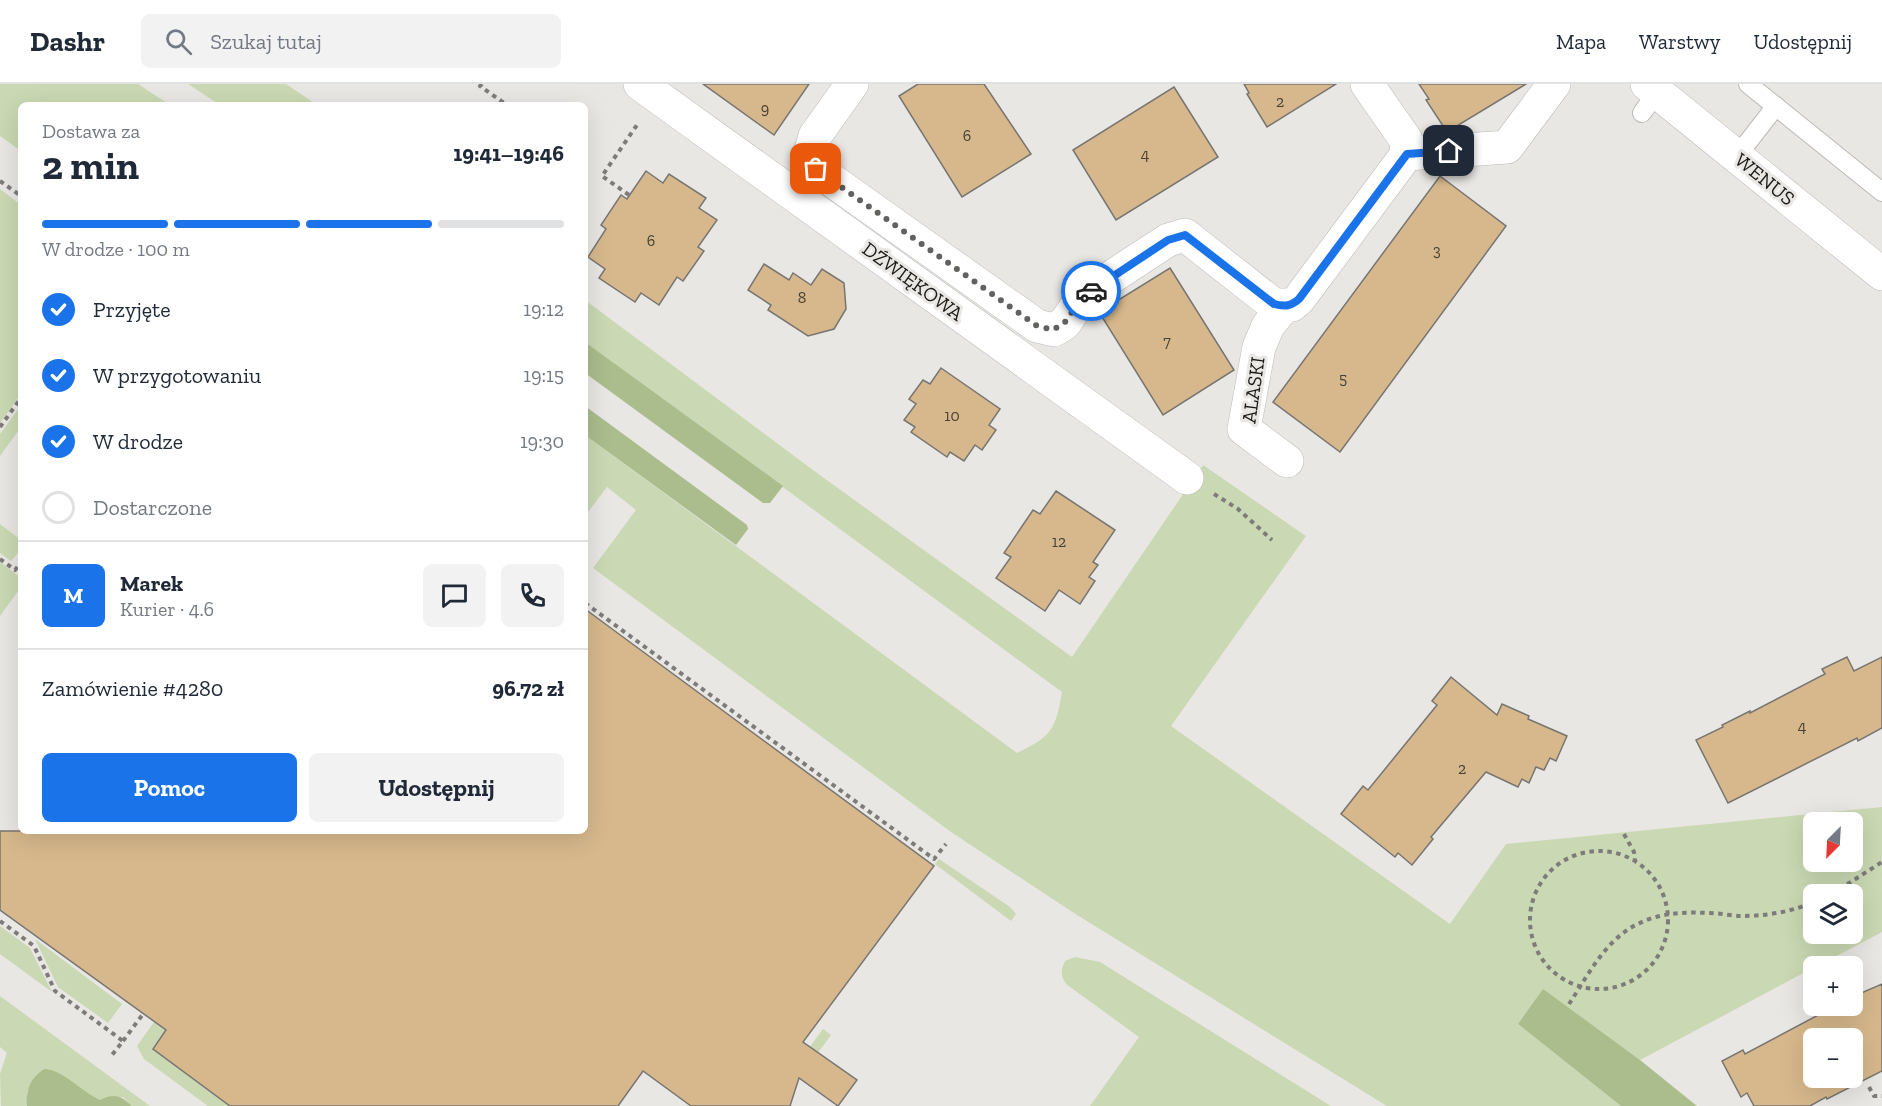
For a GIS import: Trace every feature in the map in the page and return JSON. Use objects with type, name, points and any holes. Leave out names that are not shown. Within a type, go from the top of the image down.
[{"type":"street","points":[[852,84],[815,136],[809,158],[816,169],[1037,326],[1053,330],[1065,322],[1084,295],[1168,240],[1185,235],[1274,304],[1284,306]]},
{"type":"street","points":[[1367,84],[1406,140],[1407,154],[1507,147],[1554,84]]},
{"type":"street","name":"WENUS","points":[[1649,96],[1737,156],[1882,274]]},
{"type":"street","name":"DŹWIĘKOWA","points":[[642,99],[1187,478]]},
{"type":"street","name":"ALASKI","points":[[1287,461],[1244,429],[1259,347],[1268,326],[1284,306],[1292,305],[1299,299],[1407,154]]},
{"type":"lane","points":[[1748,84],[1882,192]]},
{"type":"lane","points":[[1737,156],[1776,106]]},
{"type":"path","points":[[482,84],[480,86],[503,102]]},
{"type":"path","points":[[629,195],[602,176],[642,99]]},
{"type":"path","points":[[0,181],[18,194]]},
{"type":"path","points":[[0,427],[18,402]]},
{"type":"path","points":[[1187,478],[1238,509],[1272,540]]},
{"type":"path","points":[[0,559],[15,570],[18,566]]},
{"type":"path","points":[[588,605],[933,859],[946,844]]},
{"type":"path","points":[[1624,834],[1634,852],[1635,861]]},
{"type":"path","points":[[1595,851],[1615,853],[1635,861],[1648,872],[1661,889],[1667,913],[1668,929],[1662,949],[1651,967],[1634,980],[1615,987],[1594,989],[1581,986],[1556,973],[1544,961],[1535,945],[1531,928],[1531,910],[1536,894],[1545,878],[1559,865],[1576,855],[1595,851]]},
{"type":"path","points":[[1848,884],[1882,862]]},
{"type":"path","points":[[1569,1004],[1603,953],[1616,939],[1638,923],[1667,913],[1767,915],[1803,907]]},
{"type":"path","points":[[0,921],[34,946],[55,991],[123,1041]]},
{"type":"path","points":[[112,1055],[143,1014]]},
{"type":"path","points":[[1869,1088],[1874,1096],[1882,1096]]},
{"type":"green space","points":[[0,84],[138,84],[165,102],[18,102],[18,149],[0,136]]},
{"type":"green space","points":[[188,84],[286,84],[313,102],[215,102]]},
{"type":"green space","points":[[0,189],[18,203],[18,398],[0,423]]},
{"type":"green space","points":[[588,302],[817,473],[1072,657],[1203,465],[1306,536],[1171,726],[1450,924],[1506,844],[1803,815],[1803,872],[1863,872],[1863,812],[1831,812],[1882,807],[1882,932],[1863,942],[1863,884],[1803,884],[1803,944],[1859,944],[1837,956],[1803,956],[1803,973],[1640,1060],[1543,990],[1518,1024],[1621,1106],[1387,1106],[1077,915],[951,832],[593,568],[636,510],[607,487],[588,512],[588,437],[1017,753],[1045,736],[1057,715],[1062,692],[588,344]]},
{"type":"green space","points":[[588,344],[783,486],[770,503],[763,503],[588,375]]},
{"type":"green space","points":[[588,408],[747,525],[748,529],[736,545],[588,437]]},
{"type":"green space","points":[[18,409],[18,431],[0,456],[0,434]]},
{"type":"green space","points":[[0,524],[18,538],[18,553],[11,561],[0,553]]},
{"type":"green space","points":[[0,562],[18,576],[18,591],[0,616]]},
{"type":"green space","points":[[939,859],[1010,907],[1016,914],[1011,921],[935,864]]},
{"type":"green space","points":[[0,926],[30,948],[52,992],[0,954]]},
{"type":"green space","points":[[35,939],[122,1004],[108,1023],[58,987]]},
{"type":"green space","points":[[1075,957],[1100,962],[1331,1106],[1090,1106],[1139,1037],[1066,984],[1062,975],[1065,961]]},
{"type":"green space","points":[[1543,989],[1640,1060],[1697,1106],[1621,1106],[1518,1024]]},
{"type":"green space","points":[[0,996],[150,1106],[132,1106],[123,1097],[100,1100],[88,1095],[27,1091],[27,1106],[1,1106],[0,1074],[7,1053],[0,1047]]},
{"type":"green space","points":[[154,1022],[166,1030],[153,1049],[230,1106],[208,1106],[144,1059],[137,1046]]},
{"type":"green space","points":[[823,1029],[831,1035],[800,1077],[792,1071]]},
{"type":"green space","points":[[44,1069],[58,1073],[100,1100],[109,1096],[117,1096],[132,1106],[27,1106],[30,1085]]},
{"type":"building","points":[[703,84],[809,84],[774,135]]},
{"type":"building","points":[[918,84],[984,84],[1031,154],[962,197],[899,96]]},
{"type":"building","points":[[1244,84],[1336,84],[1267,127],[1247,94],[1249,93]]},
{"type":"building","points":[[1419,84],[1526,84],[1447,132],[1426,100],[1429,99]]},
{"type":"building","points":[[1174,87],[1218,157],[1116,220],[1073,150]]},
{"type":"building","points":[[646,171],[663,183],[669,174],[706,198],[699,208],[717,220],[698,247],[704,251],[683,281],[677,277],[659,305],[641,293],[635,302],[599,278],[605,269],[588,257],[606,229],[601,225],[621,195],[627,199]]},
{"type":"building","points":[[1440,176],[1506,226],[1340,452],[1273,402]]},
{"type":"building","points":[[764,264],[789,280],[793,273],[811,285],[822,269],[844,283],[846,309],[834,329],[808,336],[768,310],[771,305],[748,290]]},
{"type":"building","points":[[1170,268],[1234,370],[1163,415],[1099,312]]},
{"type":"building","points":[[941,368],[1000,409],[989,425],[996,430],[982,450],[975,445],[964,461],[950,452],[947,457],[911,432],[915,427],[904,420],[916,404],[909,399],[923,380],[930,384]]},
{"type":"building","points":[[1056,491],[1115,530],[1093,562],[1098,565],[1089,577],[1095,581],[1080,604],[1059,590],[1045,611],[996,578],[1011,557],[1004,553],[1033,510],[1040,514]]},
{"type":"building","points":[[588,611],[934,866],[803,1042],[857,1080],[838,1106],[799,1078],[790,1106],[691,1106],[643,1071],[618,1106],[230,1106],[153,1049],[166,1030],[0,910],[0,831],[18,831],[18,834],[588,834]]},
{"type":"building","points":[[1847,657],[1854,671],[1882,657],[1882,728],[1858,741],[1857,738],[1728,803],[1696,740],[1825,674],[1822,669]]},
{"type":"building","points":[[1451,677],[1497,715],[1502,704],[1529,716],[1528,719],[1567,736],[1556,761],[1550,758],[1544,770],[1536,767],[1529,783],[1522,779],[1518,787],[1486,772],[1431,837],[1433,839],[1412,865],[1398,853],[1395,857],[1341,814],[1363,786],[1368,790],[1437,705],[1432,701]]},
{"type":"building","points":[[1882,984],[1882,1071],[1863,1081],[1863,1028],[1803,1028],[1803,1088],[1849,1088],[1810,1106],[1754,1106],[1747,1093],[1741,1097],[1722,1061],[1743,1050],[1745,1054],[1816,1016],[1863,1016],[1863,992]]},
{"type":"way so far","points":[[816,169],[1037,326],[1053,330],[1065,322],[1084,295],[1091,291]]},
{"type":"route","points":[[1091,291],[1168,240],[1185,235],[1274,304],[1292,305],[1299,299],[1407,154],[1449,151]]}]
